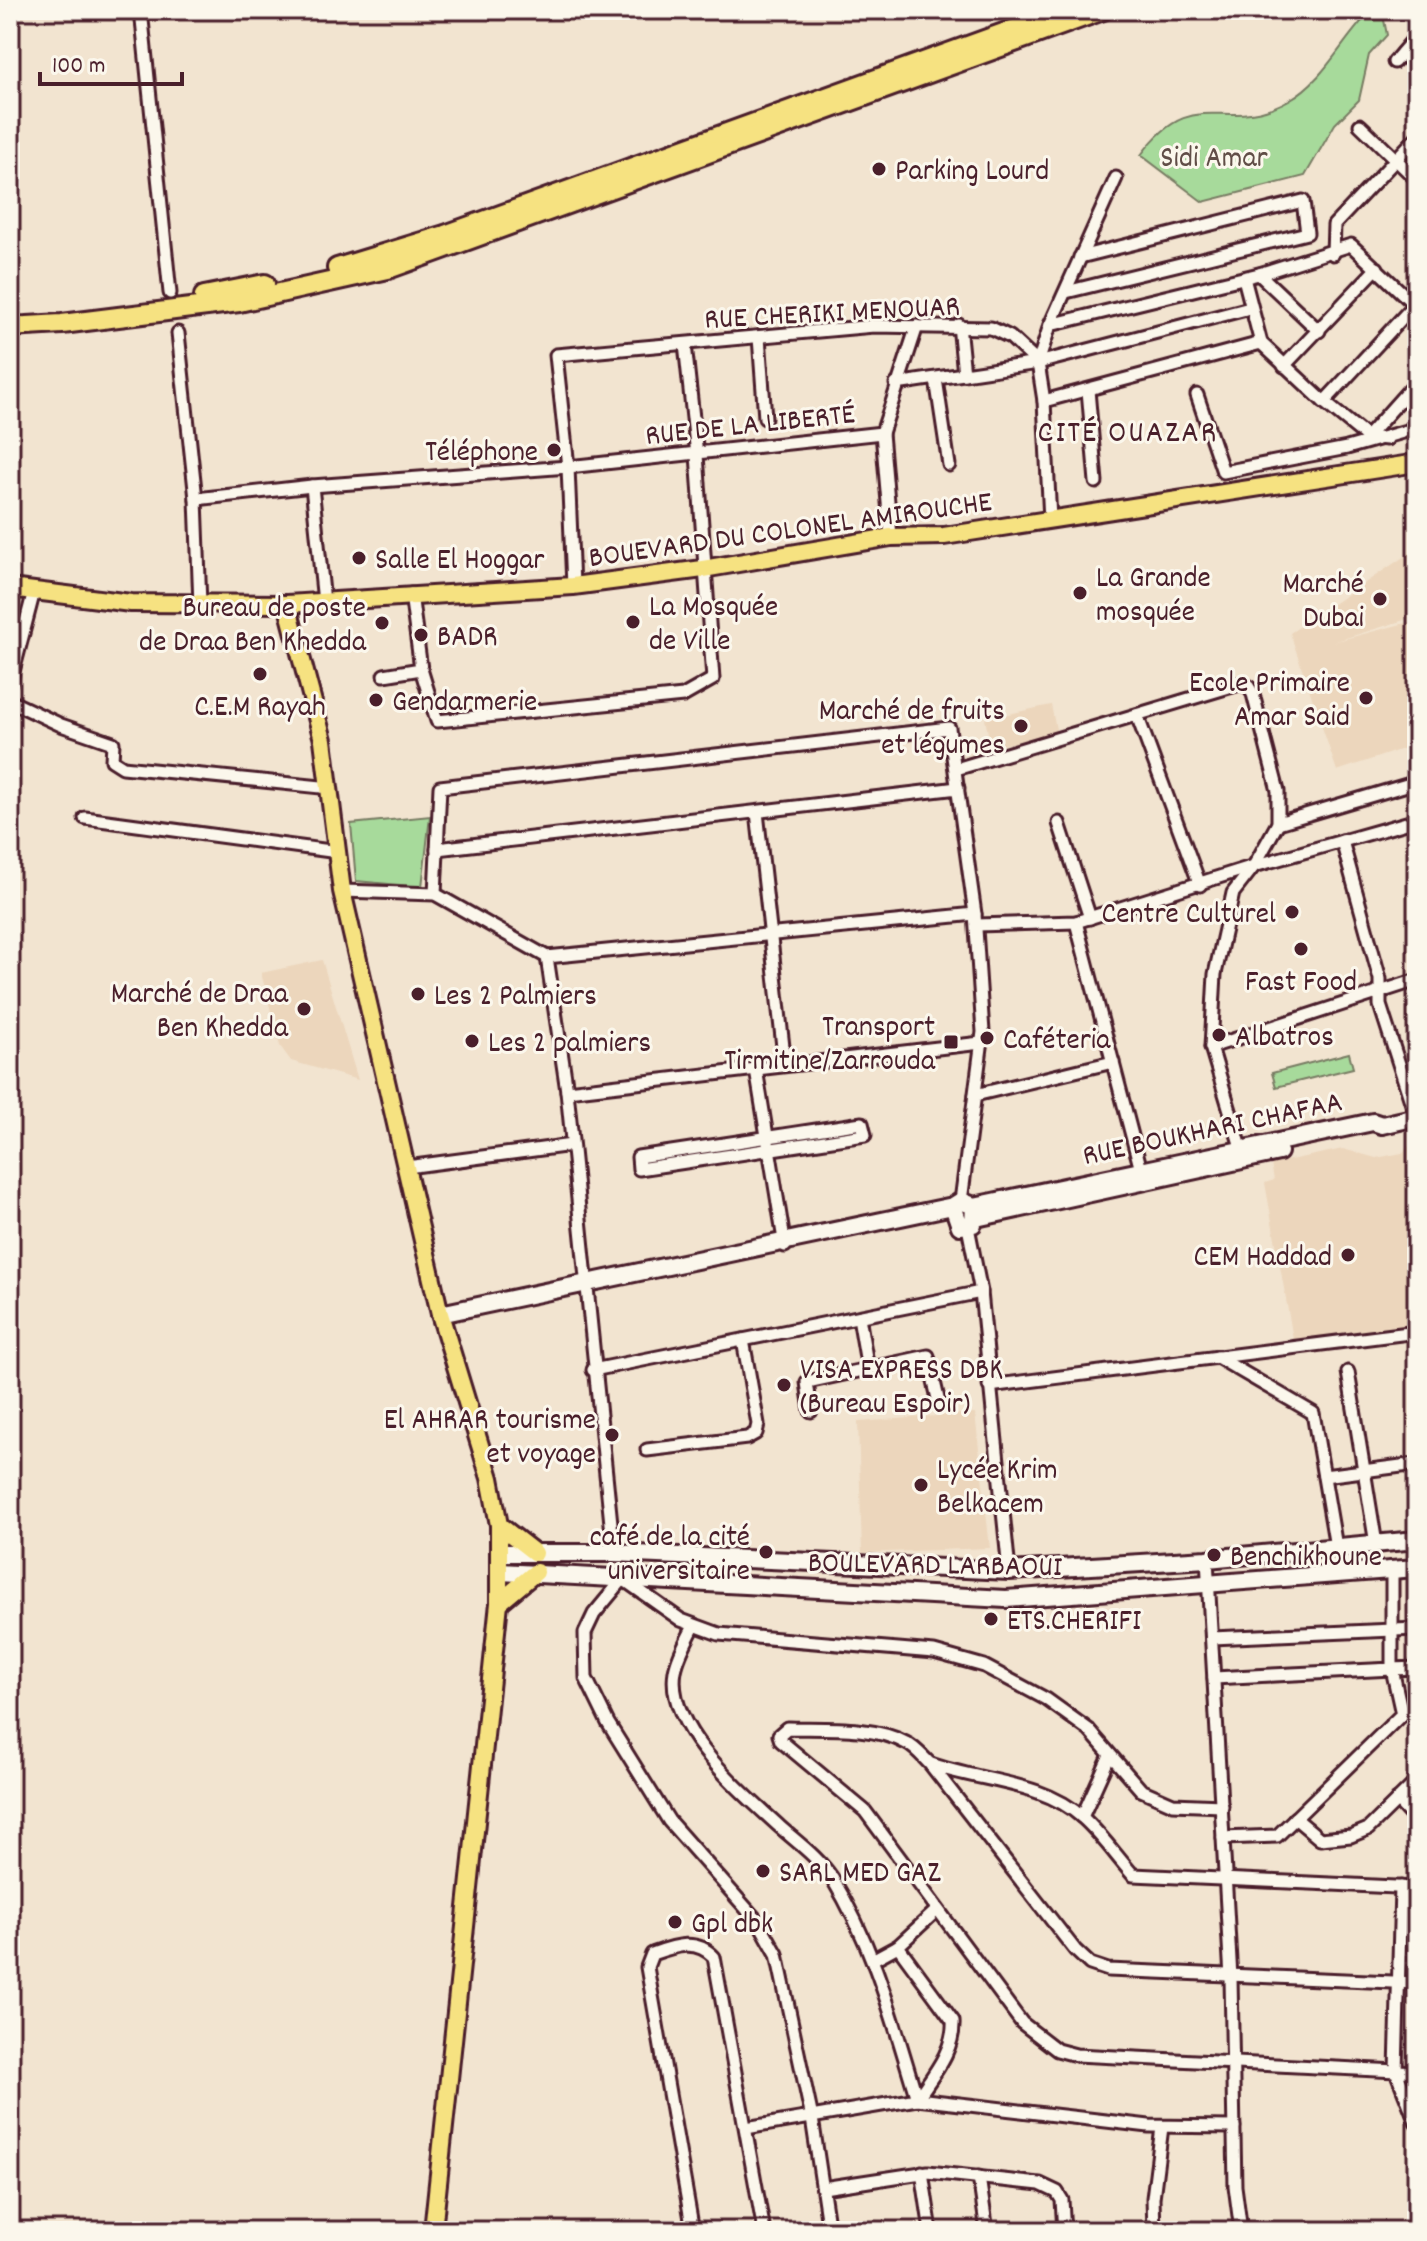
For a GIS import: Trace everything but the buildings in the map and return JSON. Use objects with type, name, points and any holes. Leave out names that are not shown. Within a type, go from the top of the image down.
[{"type":"highway","points":[[10,316],[184,299],[340,268],[445,235],[1066,10]]},
{"type":"highway","points":[[10,327],[93,321],[239,302],[388,269],[1103,10]]},
{"type":"main road","name":"BOUEVARD DU COLONEL AMIROUCHE","points":[[1383,468],[1417,455]]},
{"type":"main road","name":"BOUEVARD DU COLONEL AMIROUCHE","points":[[10,588],[131,603],[200,605],[287,604],[573,586],[703,569],[891,537],[944,536],[1417,463]]},
{"type":"main road","points":[[287,604],[323,740],[342,891],[441,1318],[484,1457],[499,1525],[499,1603],[433,2231]]},
{"type":"main road","name":"RUE BOUKHARI CHAFAA","points":[[964,1212],[1141,1170],[1375,1131],[1382,1125],[1416,1117]]},
{"type":"main road","name":"RUE BOUKHARI CHAFAA","points":[[441,1318],[784,1243],[964,1212],[1243,1154]]},
{"type":"main road","points":[[499,1525],[535,1553],[536,1572],[499,1603]]},
{"type":"main road","name":"BOULEVARD LARBAOUI","points":[[500,1553],[614,1553],[1009,1571],[1207,1559],[1417,1540]]},
{"type":"main road","name":"BOULEVARD LARBAOUI","points":[[500,1572],[536,1572],[618,1586],[1006,1599],[1417,1568]]},
{"type":"street","points":[[141,10],[170,293]]},
{"type":"street","points":[[1417,35],[1398,57],[1417,68]]},
{"type":"street","points":[[1360,125],[1417,180]]},
{"type":"street","points":[[1333,254],[1334,225],[1417,137]]},
{"type":"street","points":[[1050,520],[1044,401],[1038,363],[1050,325],[1116,178]]},
{"type":"street","points":[[1066,292],[1307,233],[1303,201],[1080,257]]},
{"type":"street","points":[[1050,325],[1244,278],[1333,254],[1351,245],[1416,304],[1324,402]]},
{"type":"street","points":[[1284,366],[1377,268]]},
{"type":"street","points":[[1259,274],[1319,331]]},
{"type":"street","points":[[1244,278],[1261,343],[1367,437],[1387,439]]},
{"type":"street","points":[[896,384],[1038,363],[1250,308]]},
{"type":"street","points":[[959,325],[964,374]]},
{"type":"street","name":"RUE CHERIKI MENOUAR","points":[[568,467],[556,355],[759,337],[959,325],[991,328],[1010,337],[1038,363]]},
{"type":"street","points":[[882,433],[917,326]]},
{"type":"street","points":[[178,333],[196,499],[200,605]]},
{"type":"street","points":[[759,337],[765,418]]},
{"type":"street","points":[[1044,401],[1261,343]]},
{"type":"street","points":[[411,594],[421,669],[437,721],[683,696],[713,679],[697,455],[685,344]]},
{"type":"street","points":[[936,379],[949,465]]},
{"type":"street","points":[[1367,437],[1417,381]]},
{"type":"street","points":[[1088,390],[1096,482]]},
{"type":"street","points":[[1197,395],[1223,472],[1387,439],[1417,428]]},
{"type":"street","name":"RUE DE LA LIBERTÉ","points":[[196,499],[312,486],[697,455],[882,433],[891,537]]},
{"type":"street","points":[[568,467],[573,586]]},
{"type":"street","points":[[312,486],[324,602]]},
{"type":"street","points":[[10,683],[34,591]]},
{"type":"street","points":[[384,675],[421,669]]},
{"type":"street","points":[[956,769],[1239,684],[1248,686],[1253,694],[1278,791],[1278,823],[1254,866],[1233,893],[1215,974],[1211,1047],[1243,1154]]},
{"type":"street","points":[[10,701],[61,725],[113,743],[112,760],[123,767],[331,788]]},
{"type":"street","points":[[1137,715],[1200,885]]},
{"type":"street","points":[[435,894],[440,787],[949,728],[976,919],[981,1043],[964,1212],[981,1292],[1009,1571]]},
{"type":"street","points":[[1278,823],[1417,782]]},
{"type":"street","points":[[437,849],[958,788]]},
{"type":"street","points":[[757,812],[785,1065]]},
{"type":"street","points":[[85,818],[338,852]]},
{"type":"street","points":[[342,891],[435,894],[547,957],[976,919],[1076,922],[1254,866],[1417,820]]},
{"type":"street","points":[[1059,823],[1090,918]]},
{"type":"street","points":[[1342,841],[1380,979],[1380,1005],[1416,1117]]},
{"type":"street","points":[[1076,922],[1141,1170]]},
{"type":"street","points":[[547,957],[567,1091],[614,1553]]},
{"type":"street","points":[[1211,1047],[1417,980]]},
{"type":"street","points":[[567,1091],[981,1043]]},
{"type":"street","points":[[975,1095],[1113,1062]]},
{"type":"street","points":[[756,1069],[784,1243]]},
{"type":"street","points":[[767,1144],[638,1157],[639,1169],[767,1144],[862,1123],[865,1135],[767,1144]]},
{"type":"street","points":[[407,1167],[572,1145]]},
{"type":"street","points":[[593,1370],[981,1292]]},
{"type":"street","points":[[859,1317],[868,1369]]},
{"type":"street","points":[[989,1386],[1417,1332]]},
{"type":"street","points":[[647,1450],[747,1438],[756,1433],[758,1424],[743,1340]]},
{"type":"street","points":[[811,1411],[807,1382],[928,1356],[939,1403]]},
{"type":"street","points":[[1216,1357],[1313,1413],[1336,1547]]},
{"type":"street","points":[[1348,1372],[1376,1544]]},
{"type":"street","points":[[1324,1476],[1417,1464]]},
{"type":"street","points":[[1207,1559],[1231,1978],[1235,2186],[1241,2231]]},
{"type":"street","points":[[1223,1838],[1277,1836],[1402,1714],[1392,1669],[1392,1571]]},
{"type":"street","points":[[829,2231],[812,2118],[781,1966],[768,1936],[669,1821],[608,1723],[586,1678],[585,1633],[594,1614],[618,1586],[638,1592],[694,1626],[742,1637],[912,1650],[963,1659],[999,1673],[1046,1699],[1089,1730],[1141,1790],[1155,1798],[1173,1804],[1222,1806]]},
{"type":"street","points":[[694,1626],[680,1652],[674,1685],[678,1707],[712,1761],[807,1849],[830,1875],[861,1928],[874,1959],[917,2099]]},
{"type":"street","points":[[1212,1638],[1417,1629]]},
{"type":"street","points":[[1214,1678],[1417,1668]]},
{"type":"street","points":[[1417,1983],[1231,1978],[1108,1970],[1090,1964],[1075,1950],[930,1764],[909,1744],[875,1733],[787,1728],[779,1735],[781,1741],[865,1811],[931,1898],[936,1911],[1022,2023],[1057,2050],[1076,2055],[1234,2065],[1417,2072]]},
{"type":"street","points":[[1082,1817],[1110,1755]]},
{"type":"street","points":[[930,1764],[1032,1791],[1082,1817],[1133,1875],[1417,1888]]},
{"type":"street","points":[[1295,1818],[1320,1839],[1351,1836],[1368,1829],[1417,1781]]},
{"type":"street","points":[[1397,1800],[1417,1822]]},
{"type":"street","points":[[1401,1887],[1396,2071],[1417,2124]]},
{"type":"street","points":[[874,1959],[898,1946],[936,1911]]},
{"type":"street","points":[[693,2231],[647,1967],[652,1954],[690,1944],[698,1945],[714,1957],[764,2231]]},
{"type":"street","points":[[898,1946],[953,2021],[954,2031],[940,2066],[917,2099]]},
{"type":"street","points":[[746,2128],[917,2099],[1162,2127],[1234,2127]]},
{"type":"street","points":[[1154,2231],[1153,2198],[1162,2127]]},
{"type":"street","points":[[823,2188],[922,2172],[1040,2184],[1057,2192],[1062,2200],[1064,2231]]},
{"type":"street","points":[[922,2172],[931,2231]]},
{"type":"street","points":[[979,2177],[987,2231]]},
{"type":"shaded area","name":"Ecole Primaire Amar Said","points":[[1417,548],[1417,616],[1333,642],[1417,620],[1417,744],[1337,771],[1290,633]]},
{"type":"shaded area","name":"Marché de fruits et légumes","points":[[1051,705],[1057,734],[991,747],[985,719]]},
{"type":"shaded area","name":"Marché de Draa Ben Khedda","points":[[322,960],[358,1080],[291,1061],[280,1046],[261,973]]},
{"type":"shaded area","name":"CEM Haddad","points":[[1417,1138],[1417,1328],[1294,1344],[1265,1183],[1274,1180],[1271,1164],[1343,1149],[1376,1158],[1402,1153]]},
{"type":"shaded area","name":"Lycée Krim Belkacem","points":[[975,1413],[990,1548],[862,1553],[858,1422]]},
{"type":"green space","name":"Sidi Amar","points":[[1372,10],[1382,10],[1387,35],[1369,55],[1359,100],[1335,124],[1305,176],[1203,202],[1141,155],[1160,133],[1194,115],[1246,114],[1289,100],[1324,70]]},
{"type":"green space","points":[[430,816],[422,887],[356,881],[351,824]]},
{"type":"green space","points":[[1349,1053],[1353,1068],[1276,1087],[1272,1073]]},
{"type":"place","name":"Parking Lourd","points":[[879,169]]},
{"type":"place","name":"Téléphone","points":[[554,450]]},
{"type":"place","name":"Salle El Hoggar","points":[[359,558]]},
{"type":"place","name":"La Grande mosquée","points":[[1080,593]]},
{"type":"place","name":"Marché Dubai","points":[[1380,599]]},
{"type":"place","name":"La Mosquée de Ville","points":[[633,622]]},
{"type":"place","name":"Bureau de poste de Draa Ben Khedda","points":[[382,623]]},
{"type":"place","name":"BADR","points":[[421,635]]},
{"type":"place","name":"C.E.M Rayah","points":[[260,674]]},
{"type":"place","name":"Ecole Primaire Amar Said","points":[[1366,698]]},
{"type":"place","name":"Gendarmerie","points":[[376,700]]},
{"type":"place","name":"Marché de fruits et légumes","points":[[1021,726]]},
{"type":"place","name":"Centre Culturel","points":[[1292,912]]},
{"type":"place","name":"Fast Food","points":[[1301,949]]},
{"type":"place","name":"Les 2 Palmiers","points":[[418,994]]},
{"type":"place","name":"Marché de Draa Ben Khedda","points":[[304,1009]]},
{"type":"place","name":"Albatros","points":[[1219,1035]]},
{"type":"place","name":"Caféteria","points":[[987,1038]]},
{"type":"place","name":"Les 2 palmiers","points":[[472,1041]]},
{"type":"place","name":"Transport Tirmitine/Zarrouda","points":[[951,1042]]},
{"type":"place","name":"CEM Haddad","points":[[1348,1255]]},
{"type":"place","name":"VISA EXPRESS DBK (Bureau Espoir)","points":[[784,1385]]},
{"type":"place","name":"El AHRAR tourisme et voyage","points":[[612,1435]]},
{"type":"place","name":"Lycée Krim Belkacem","points":[[921,1485]]},
{"type":"place","name":"café de la cité universitaire","points":[[766,1552]]},
{"type":"place","name":"Benchikhoune","points":[[1214,1555]]},
{"type":"place","name":"ETS.CHERIFI","points":[[991,1619]]},
{"type":"place","name":"SARL MED GAZ","points":[[763,1871]]},
{"type":"place","name":"Gpl dbk","points":[[675,1922]]},
{"type":"district","name":"CITÉ OUAZAR","points":[[1128,430]]}]
